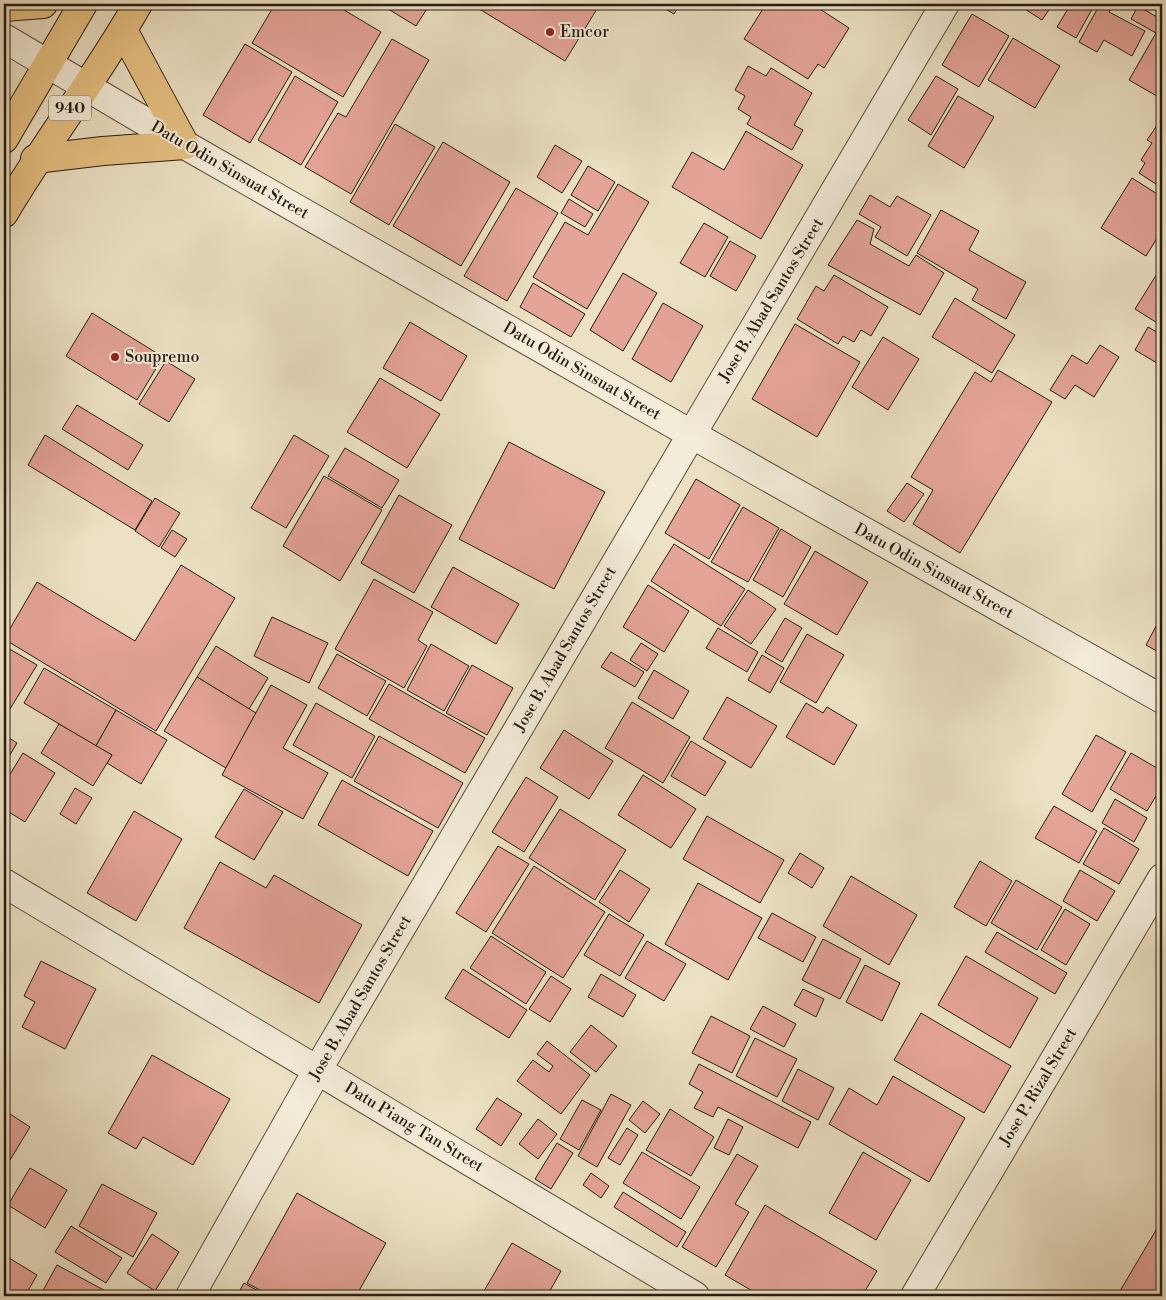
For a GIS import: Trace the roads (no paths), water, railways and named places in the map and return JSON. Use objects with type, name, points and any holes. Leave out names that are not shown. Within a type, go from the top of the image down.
[{"type":"highway","points":[[4,8],[44,4]]},
{"type":"highway","name":"940","points":[[4,139],[83,4]]},
{"type":"highway","name":"940","points":[[4,213],[35,159],[123,30],[138,4]]},
{"type":"highway","points":[[35,159],[185,144],[123,30]]},
{"type":"street","name":"Jose B. Abad Santos Street","points":[[190,1296],[318,1069],[945,4]]},
{"type":"street","name":"Datu Odin Sinsuat Street","points":[[4,38],[691,434],[1162,699]]},
{"type":"street","name":"Jose P. Rizal Street","points":[[915,1296],[1162,878]]},
{"type":"street","name":"Datu Piang Tan Street","points":[[4,883],[695,1296]]},
{"type":"place","name":"Emcor","points":[[550,32]]},
{"type":"place","name":"Soupremo","points":[[115,357]]}]
